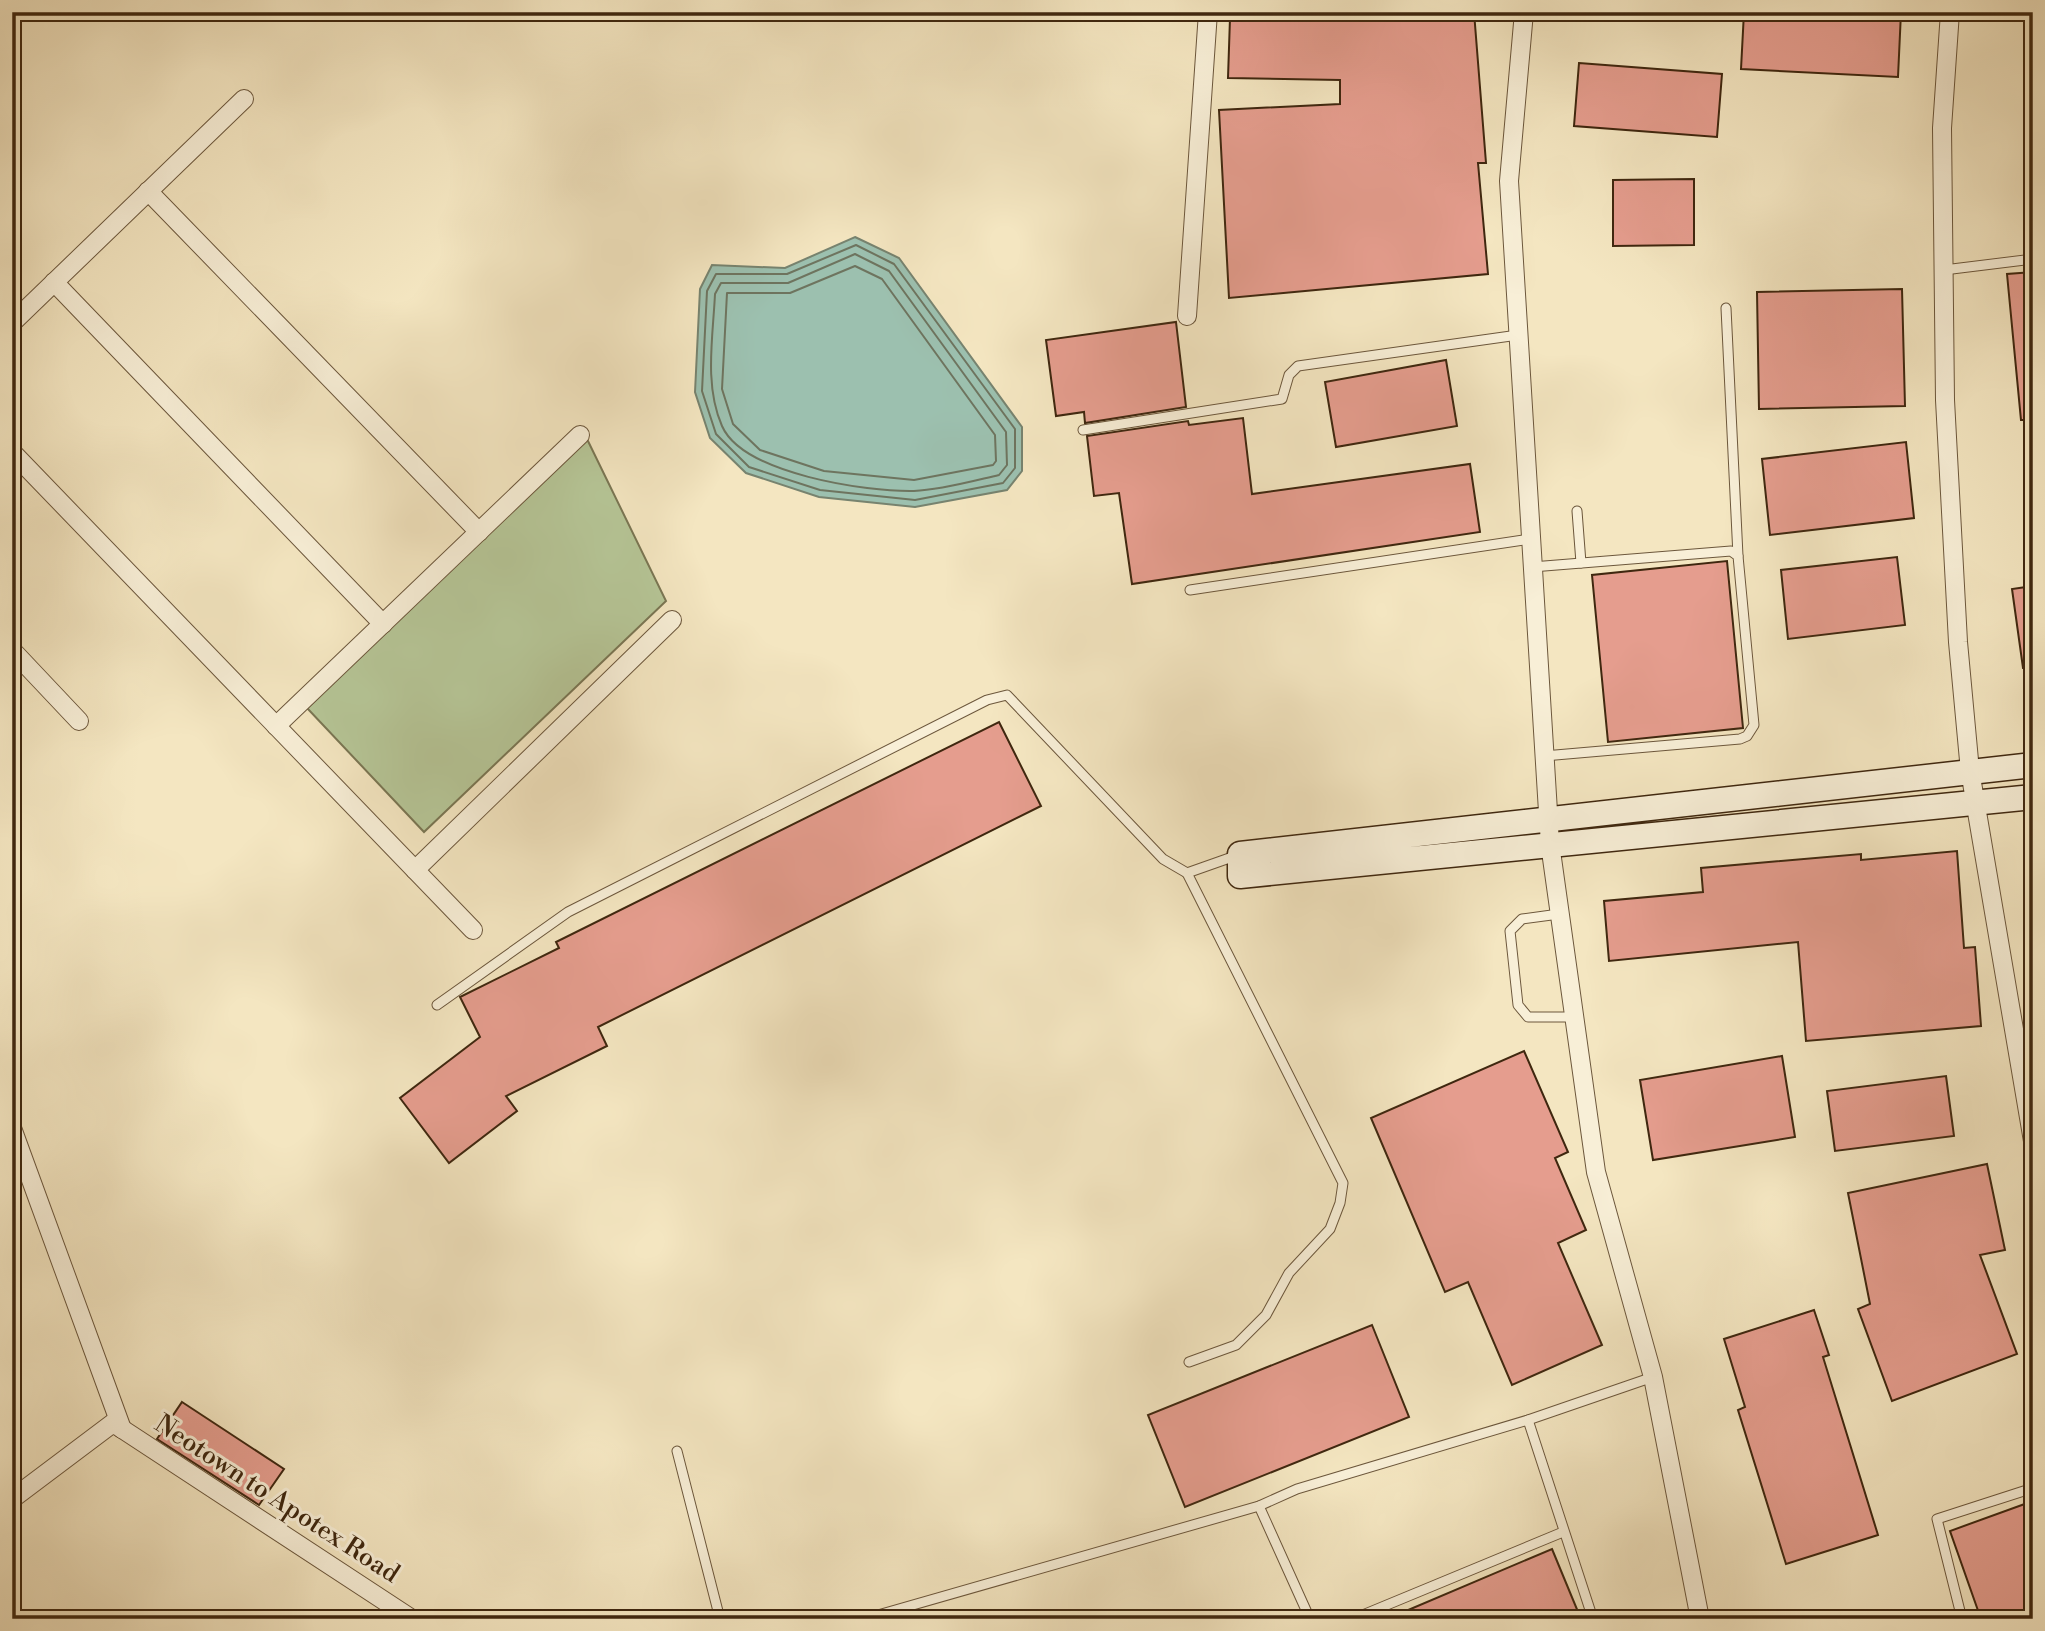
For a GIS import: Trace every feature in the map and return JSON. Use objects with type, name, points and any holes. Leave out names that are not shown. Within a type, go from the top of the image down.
[{"type":"street","points":[[1187,316],[1208,12]]},
{"type":"street","points":[[1524,12],[1509,181],[1549,832],[1596,1172],[1653,1377],[1700,1619]]},
{"type":"street","points":[[1950,12],[1942,128],[1945,400],[1958,642],[1970,771],[2033,1141]]},
{"type":"street","points":[[12,323],[244,99]]},
{"type":"street","points":[[148,191],[478,532]]},
{"type":"street","points":[[54,282],[383,624]]},
{"type":"street","points":[[276,726],[580,435]]},
{"type":"street","points":[[12,452],[474,930]]},
{"type":"street","points":[[415,870],[671,620]]},
{"type":"street","points":[[12,650],[79,721]]},
{"type":"street","points":[[1549,832],[1970,771],[2033,765]]},
{"type":"street","points":[[1240,865],[1549,832],[2033,797]]},
{"type":"street","points":[[12,1128],[117,1426],[12,1499]]},
{"type":"street","name":"Neotown to Apotex Road","points":[[117,1426],[412,1619]]},
{"type":"lane","points":[[1944,270],[2033,259]]},
{"type":"lane","points":[[1544,756],[1740,739],[1753,731],[1738,556],[1726,308]]},
{"type":"lane","points":[[1083,430],[1282,399],[1289,375],[1298,366],[1518,335]]},
{"type":"lane","points":[[1577,511],[1581,563]]},
{"type":"lane","points":[[1190,590],[1530,539]]},
{"type":"lane","points":[[1532,567],[1724,549],[1738,556]]},
{"type":"lane","points":[[437,1005],[568,912],[986,699],[1007,695],[1163,859],[1187,873],[1343,1183],[1340,1203],[1329,1229],[1289,1273],[1266,1315],[1236,1345],[1189,1362]]},
{"type":"lane","points":[[1187,873],[1219,859],[1240,865]]},
{"type":"lane","points":[[1559,914],[1522,919],[1510,930],[1518,1006],[1528,1017],[1574,1017]]},
{"type":"lane","points":[[864,1619],[1259,1506],[1297,1489],[1528,1420],[1653,1377]]},
{"type":"lane","points":[[1528,1420],[1593,1619]]},
{"type":"lane","points":[[677,1451],[720,1619]]},
{"type":"lane","points":[[1962,1619],[1937,1519],[2033,1488]]},
{"type":"lane","points":[[1259,1506],[1310,1619]]},
{"type":"lane","points":[[1353,1619],[1563,1532]]},
{"type":"shaded area","points":[[587,439],[666,601],[424,832],[307,708]]},
{"type":"water","points":[[855,237],[899,258],[1022,427],[1022,471],[1007,490],[915,507],[819,497],[746,473],[710,438],[695,392],[700,289],[712,265],[785,268]]},
{"type":"building","points":[[1326,12],[1474,12],[1486,163],[1478,163],[1488,274],[1229,298],[1219,110],[1340,104],[1340,80],[1228,78],[1230,18],[1326,19]]},
{"type":"building","points":[[1744,12],[1901,12],[1898,77],[1741,69]]},
{"type":"building","points":[[1579,63],[1722,74],[1717,137],[1574,126]]},
{"type":"building","points":[[1694,179],[1694,245],[1613,246],[1613,180]]},
{"type":"building","points":[[2033,272],[2033,420],[2021,420],[2007,274]]},
{"type":"building","points":[[1902,289],[1905,406],[1759,409],[1757,292]]},
{"type":"building","points":[[1176,322],[1186,407],[1085,423],[1084,412],[1056,416],[1046,340]]},
{"type":"building","points":[[1446,360],[1457,426],[1336,447],[1325,382]]},
{"type":"building","points":[[1243,418],[1252,494],[1470,464],[1480,532],[1132,584],[1119,493],[1094,496],[1087,436],[1188,421],[1189,425]]},
{"type":"building","points":[[1906,442],[1914,518],[1770,535],[1762,459]]},
{"type":"building","points":[[1897,557],[1905,625],[1788,639],[1781,570]]},
{"type":"building","points":[[1727,561],[1743,728],[1608,742],[1592,575]]},
{"type":"building","points":[[2033,586],[2033,667],[2023,668],[2012,589]]},
{"type":"building","points":[[999,722],[1041,806],[598,1027],[607,1046],[506,1096],[517,1111],[449,1163],[400,1098],[480,1037],[460,997],[559,948],[556,942]]},
{"type":"building","points":[[1957,851],[1964,948],[1975,947],[1981,1026],[1806,1041],[1798,942],[1609,961],[1604,901],[1703,892],[1701,868],[1861,854],[1861,860]]},
{"type":"building","points":[[1524,1051],[1568,1152],[1555,1158],[1586,1230],[1558,1243],[1602,1345],[1512,1385],[1468,1282],[1445,1292],[1371,1118]]},
{"type":"building","points":[[1782,1056],[1795,1137],[1653,1160],[1640,1080]]},
{"type":"building","points":[[1946,1076],[1954,1136],[1835,1151],[1827,1091]]},
{"type":"building","points":[[1987,1164],[2005,1250],[1980,1255],[2017,1354],[1892,1401],[1858,1309],[1870,1304],[1848,1193]]},
{"type":"building","points":[[1814,1310],[1829,1355],[1823,1357],[1878,1535],[1786,1564],[1738,1410],[1745,1407],[1724,1339]]},
{"type":"building","points":[[1372,1325],[1409,1417],[1185,1507],[1148,1415]]},
{"type":"building","points":[[182,1402],[284,1469],[259,1505],[157,1439]]},
{"type":"building","points":[[2033,1501],[2033,1619],[1981,1619],[1950,1531]]},
{"type":"building","points":[[1552,1549],[1581,1619],[1387,1619]]}]
